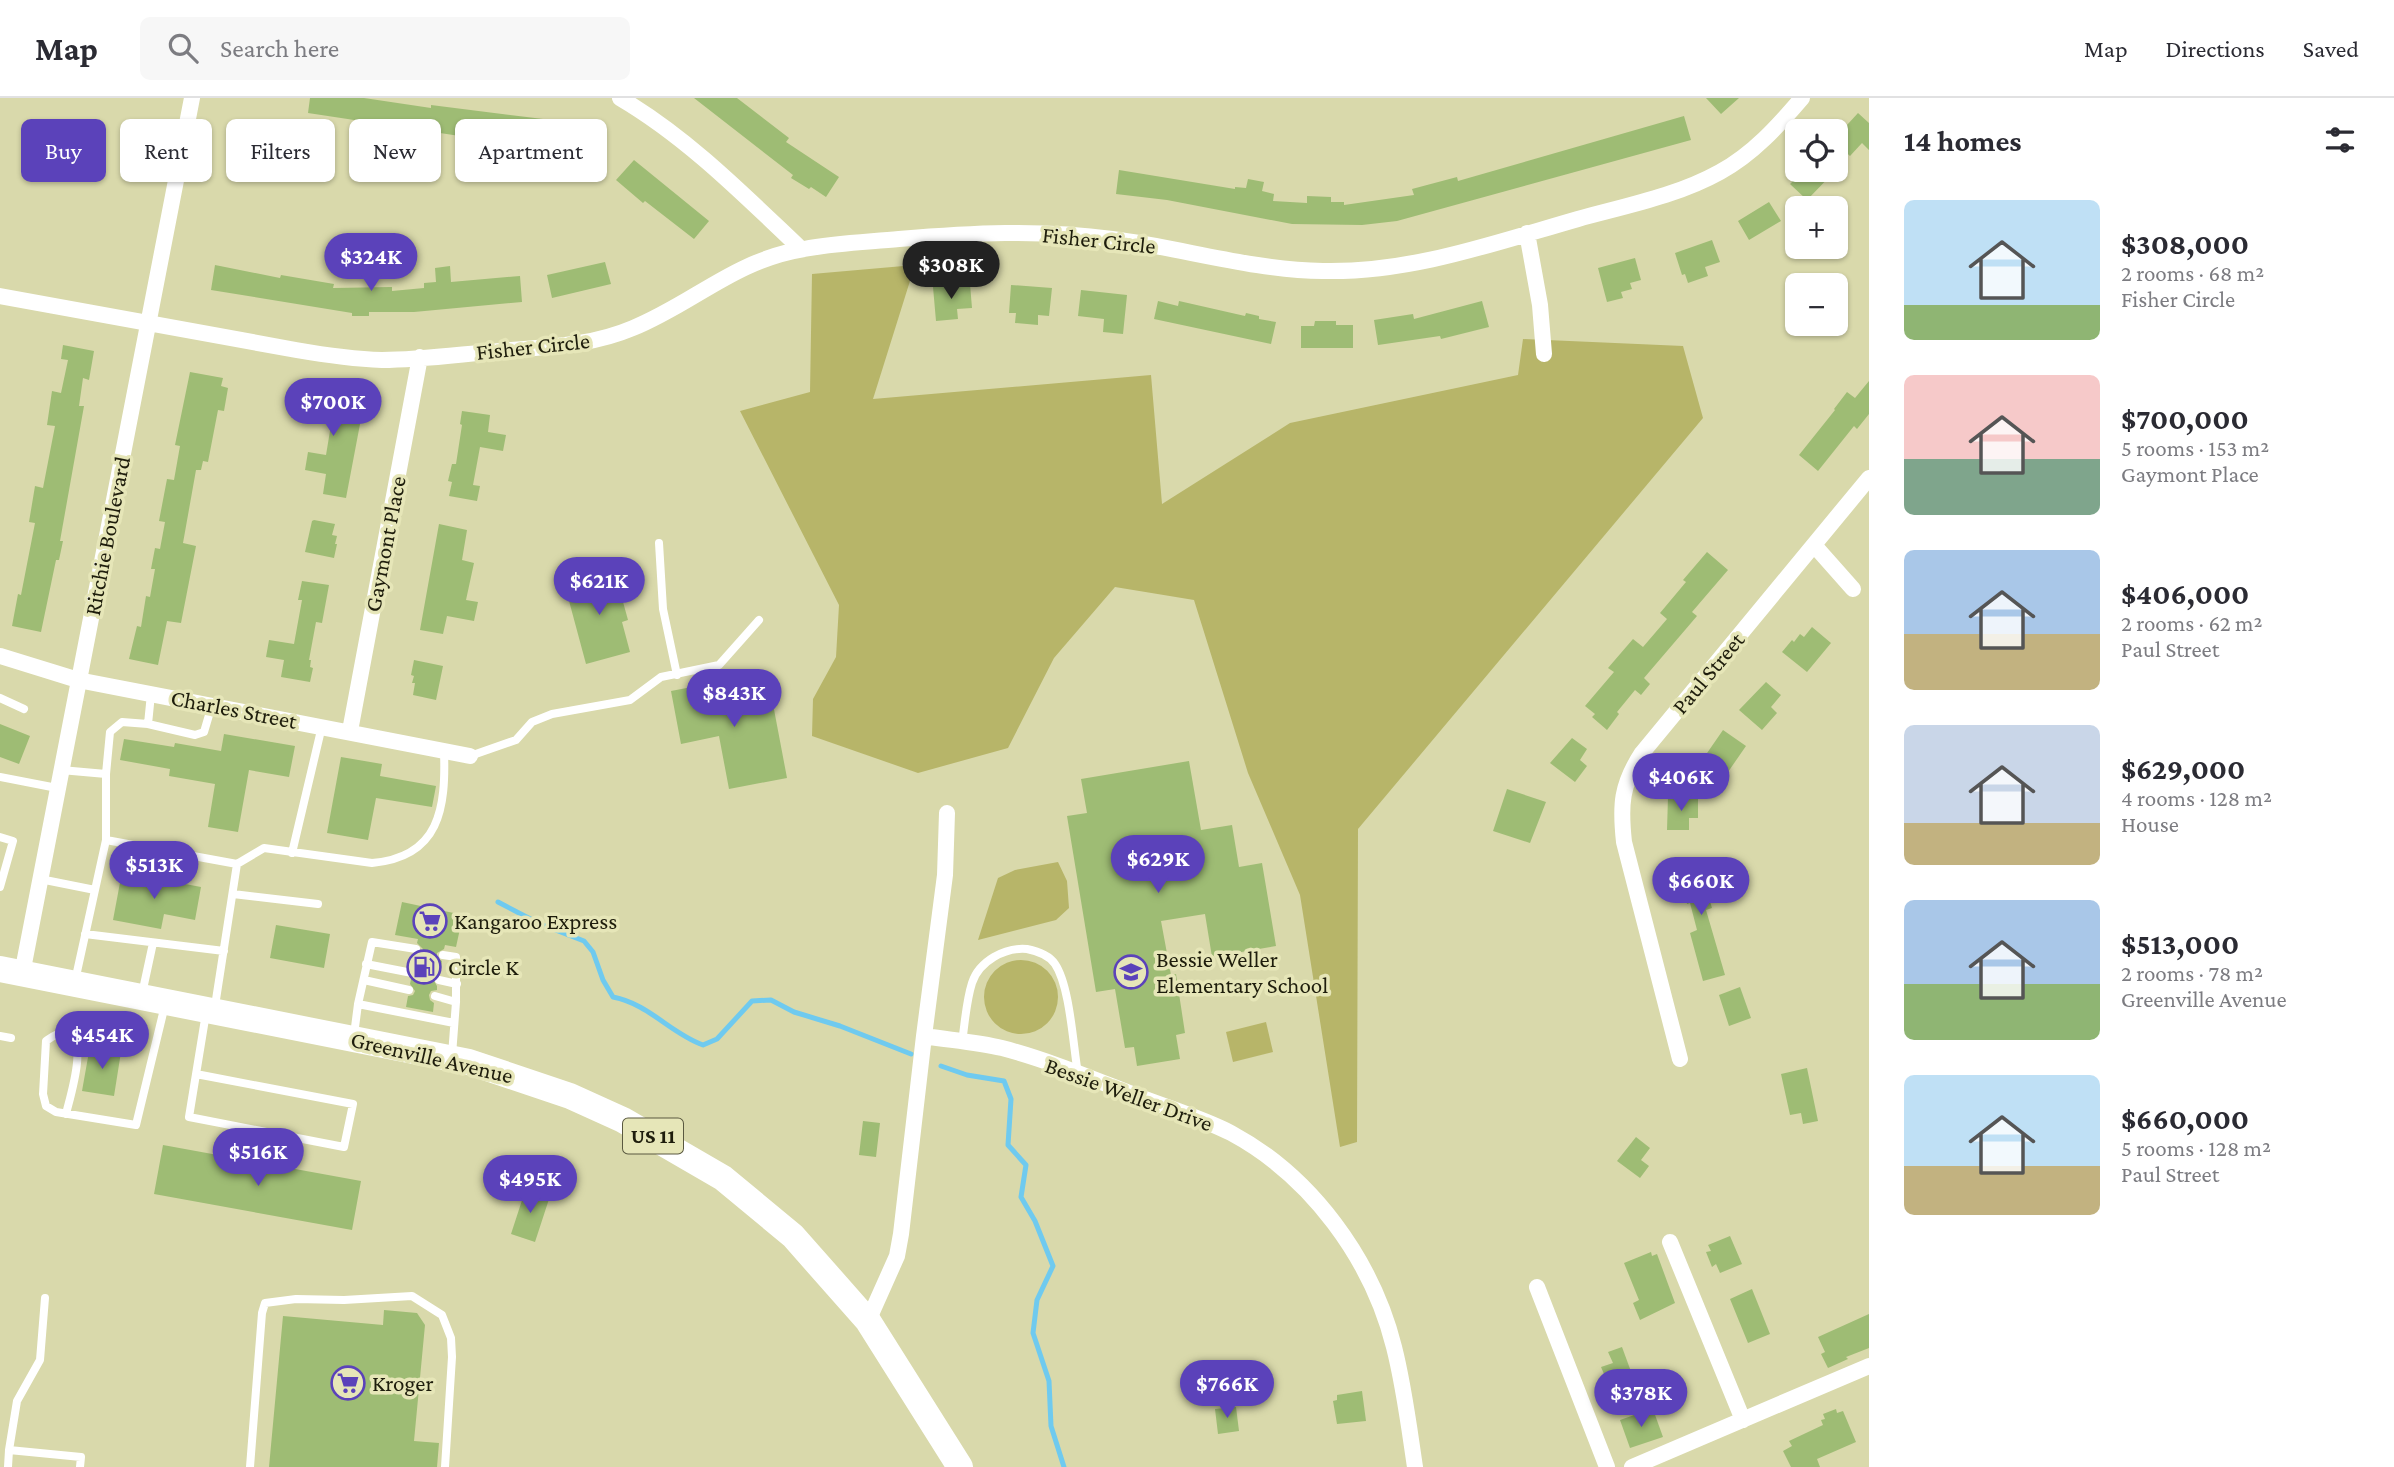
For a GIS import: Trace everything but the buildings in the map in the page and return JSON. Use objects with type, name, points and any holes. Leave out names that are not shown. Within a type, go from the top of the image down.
[{"type":"main road","name":"Greenville Avenue","points":[[11,971],[452,1058],[526,1080],[623,1120],[723,1178],[793,1236],[868,1321],[960,1467]]},
{"type":"street","name":"Ritchie Boulevard","points":[[11,971],[40,879],[192,98]]},
{"type":"street","points":[[620,98],[720,172],[801,249]]},
{"type":"street","name":"Fisher Circle","points":[[0,296],[339,357],[385,360],[569,345],[607,338],[654,318],[757,261],[801,249],[970,233],[1050,233],[1119,240],[1308,271],[1339,271],[1416,263],[1650,199],[1699,182],[1720,172],[1759,145],[1802,98]]},
{"type":"street","points":[[1527,233],[1541,305],[1544,354]]},
{"type":"street","name":"Gaymont Place","points":[[350,731],[420,358]]},
{"type":"street","name":"Paul Street","points":[[1680,1059],[1624,842],[1622,820],[1625,783],[1642,753],[1869,478]]},
{"type":"street","points":[[1814,545],[1853,589]]},
{"type":"street","name":"Charles Street","points":[[0,656],[78,680],[470,756]]},
{"type":"street","points":[[868,1321],[897,1256],[901,1234],[945,875],[947,813]]},
{"type":"street","name":"Bessie Weller Drive","points":[[924,1036],[1002,1048],[1078,1074],[1230,1132],[1272,1159],[1318,1204],[1357,1257],[1383,1310],[1397,1360],[1415,1467]]},
{"type":"street","points":[[1670,1242],[1743,1420]]},
{"type":"street","points":[[1537,1287],[1607,1467]]},
{"type":"street","points":[[1632,1467],[1869,1366]]},
{"type":"lane","points":[[659,542],[663,608],[677,675]]},
{"type":"lane","points":[[470,756],[516,740],[532,722],[552,713],[630,700],[661,677],[719,665],[759,620]]},
{"type":"lane","points":[[148,724],[151,694]]},
{"type":"lane","points":[[0,698],[24,709]]},
{"type":"lane","points":[[74,984],[106,840],[106,774],[110,732],[122,722],[148,724],[195,735],[204,732],[212,705]]},
{"type":"lane","points":[[292,853],[322,726]]},
{"type":"lane","points":[[106,840],[237,864],[264,848],[372,863],[398,859],[416,849],[432,829],[445,788],[444,751]]},
{"type":"lane","points":[[61,770],[106,774]]},
{"type":"lane","points":[[0,777],[57,788]]},
{"type":"lane","points":[[0,838],[13,841],[0,887]]},
{"type":"lane","points":[[196,1074],[353,1104],[344,1147],[190,1117],[196,1074],[224,951],[237,864]]},
{"type":"lane","points":[[40,879],[95,890]]},
{"type":"lane","points":[[233,894],[317,904]]},
{"type":"lane","points":[[85,934],[224,951]]},
{"type":"lane","points":[[353,1038],[372,942],[416,949]]},
{"type":"lane","points":[[66,1114],[78,1060],[78,1044],[72,1035],[64,1033],[46,1041],[43,1094],[46,1106],[66,1114],[136,1125],[153,999],[153,943]]},
{"type":"lane","points":[[962,1042],[972,981],[983,965],[1001,953],[1018,948],[1037,951],[1054,961],[1063,981],[1078,1074]]},
{"type":"lane","points":[[443,955],[456,957],[452,1058]]},
{"type":"lane","points":[[366,964],[412,973]]},
{"type":"lane","points":[[439,979],[457,984]]},
{"type":"lane","points":[[364,980],[409,990]]},
{"type":"lane","points":[[435,996],[456,1002]]},
{"type":"lane","points":[[358,1004],[454,1023]]},
{"type":"lane","points":[[0,1036],[11,1038]]},
{"type":"lane","points":[[250,1467],[265,1303],[296,1299],[344,1300],[412,1296],[442,1315],[451,1338],[452,1369],[445,1467]]},
{"type":"lane","points":[[8,1467],[17,1401],[40,1360],[45,1298]]},
{"type":"lane","points":[[9,1450],[81,1457],[80,1467]]},
{"type":"shaded area","points":[[915,265],[873,399],[1151,375],[1162,504],[1290,423],[1518,375],[1523,339],[1683,346],[1703,418],[1358,829],[1357,1142],[1340,1147],[1300,895],[1248,773],[1194,600],[1115,587],[1054,658],[1008,748],[918,773],[812,736],[813,699],[836,657],[839,605],[740,411],[810,392],[812,274]]},
{"type":"shaded area","points":[[1058,862],[1067,881],[1069,908],[1056,920],[978,940],[998,878],[1015,870]]},
{"type":"shaded area","points":[[1021,960],[1035,963],[1047,971],[1055,983],[1058,997],[1055,1011],[1047,1023],[1035,1031],[1021,1034],[1007,1031],[995,1023],[987,1011],[984,997],[987,983],[995,971],[1007,963]]},
{"type":"shaded area","points":[[1266,1022],[1273,1052],[1233,1062],[1226,1032]]},
{"type":"waterway","points":[[498,902],[540,924],[584,941],[593,952],[603,980],[613,997],[638,1006],[703,1045],[717,1039],[752,1001],[771,1000],[794,1012],[840,1026],[911,1054]]},
{"type":"waterway","points":[[941,1066],[967,1075],[1004,1081],[1011,1099],[1008,1145],[1026,1165],[1021,1197],[1035,1221],[1053,1266],[1037,1300],[1033,1333],[1049,1381],[1051,1426],[1064,1467]]},
{"type":"place","name":"Kangaroo Express","points":[[430,921]]},
{"type":"place","name":"Circle K","points":[[424,967]]},
{"type":"place","name":"Bessie Weller Elementary School","points":[[1131,972]]},
{"type":"place","name":"Kroger","points":[[348,1383]]}]
